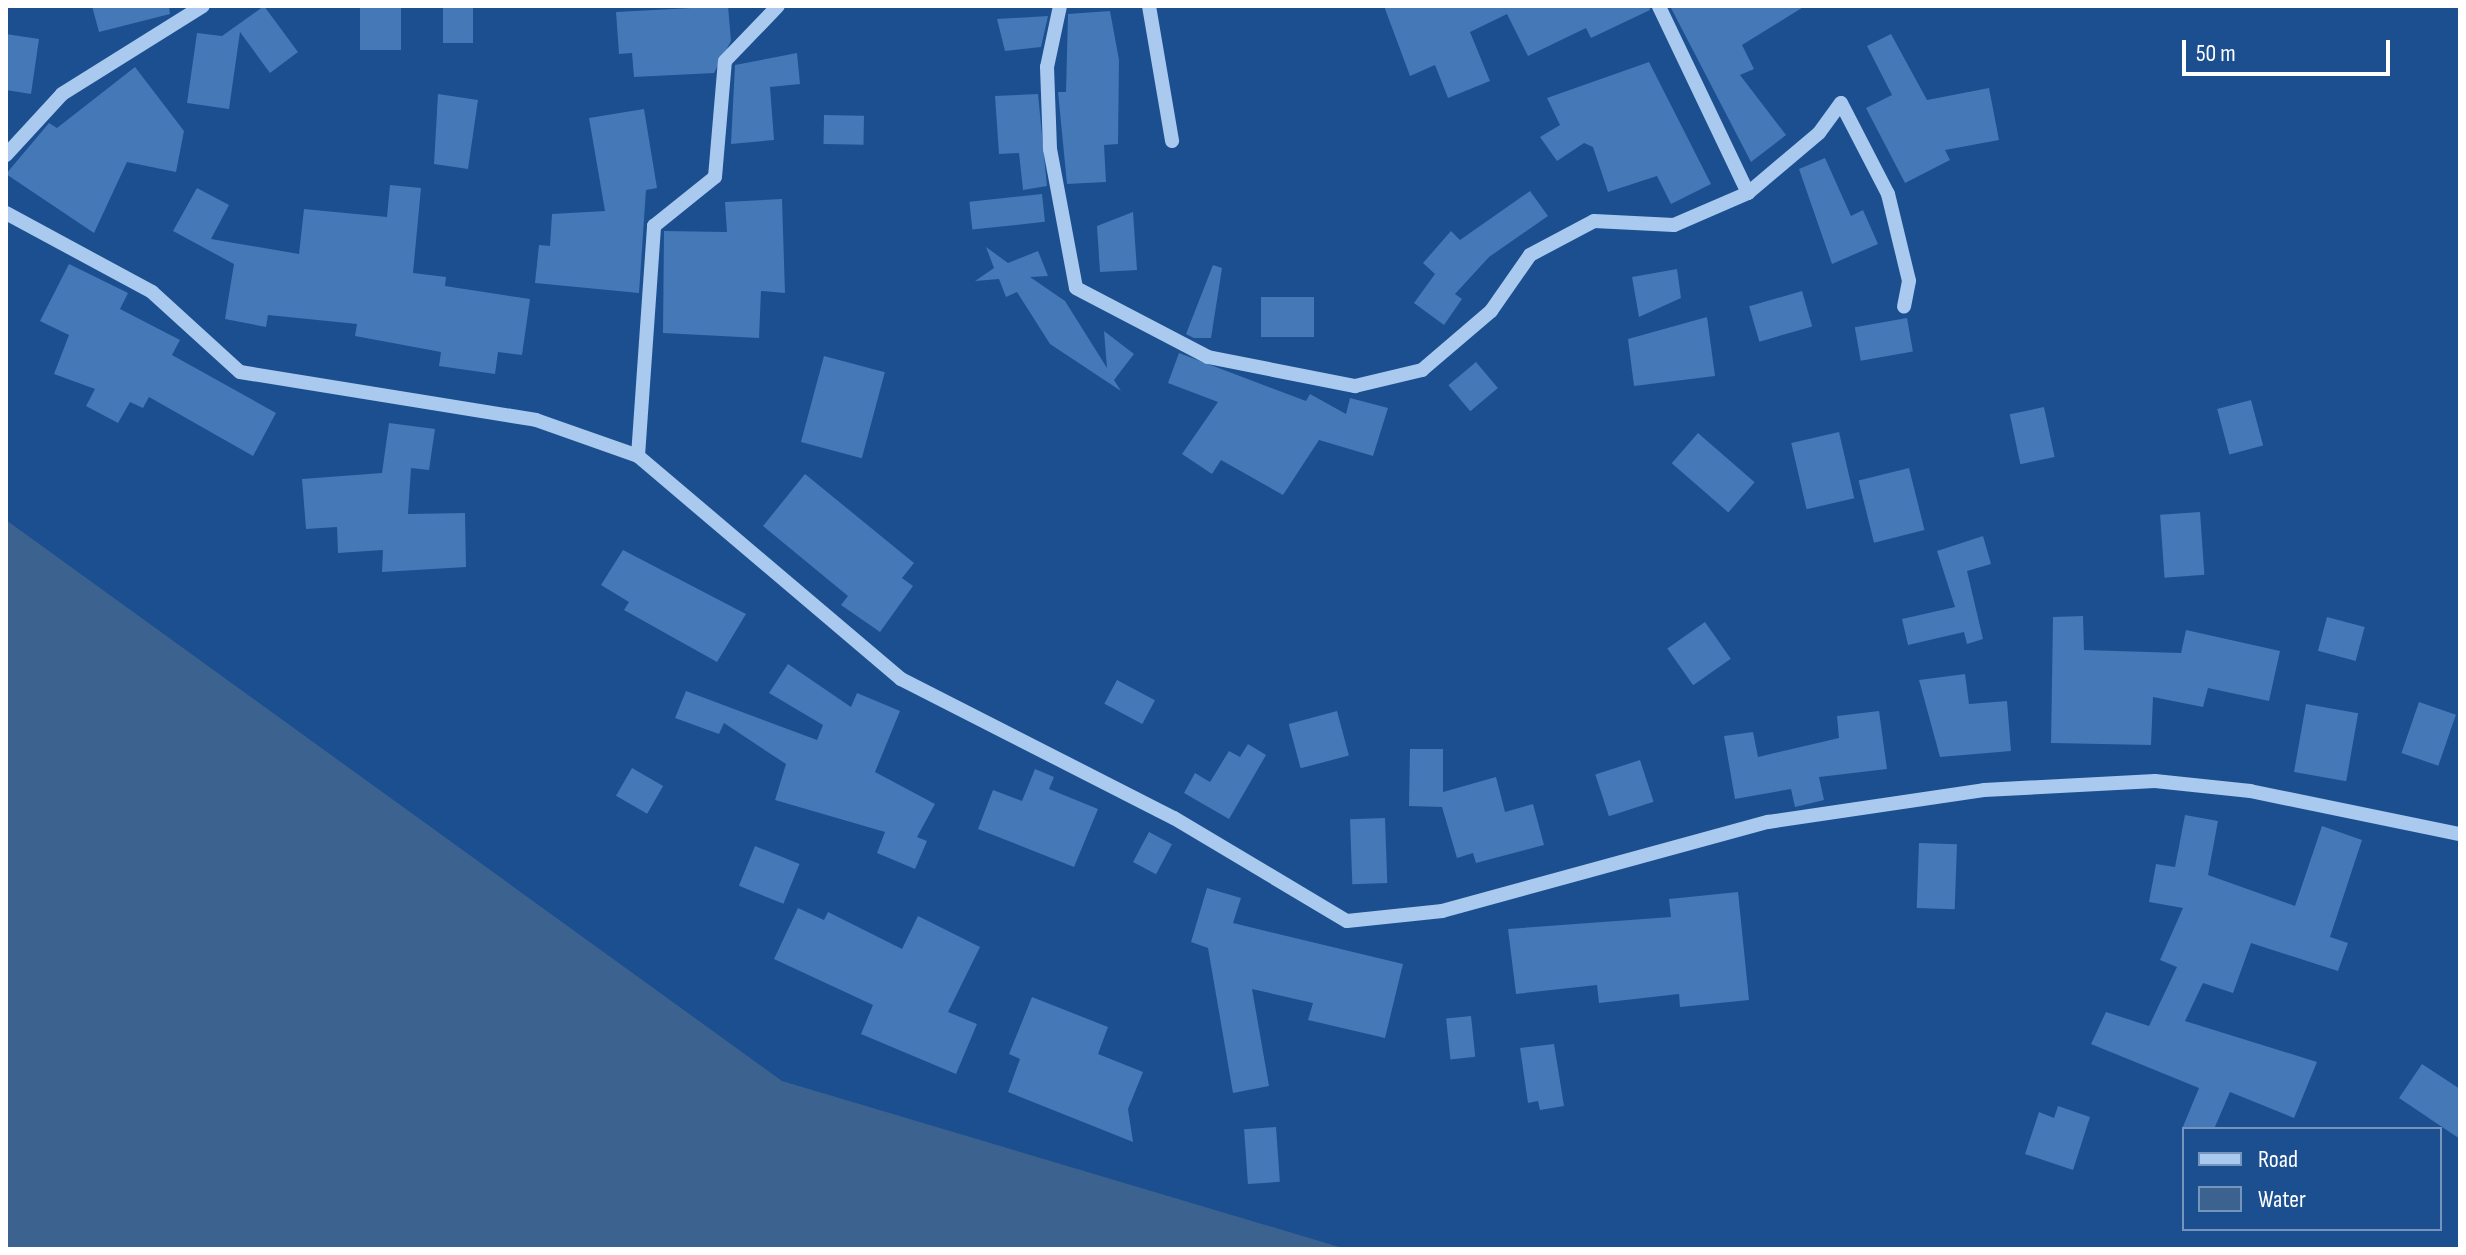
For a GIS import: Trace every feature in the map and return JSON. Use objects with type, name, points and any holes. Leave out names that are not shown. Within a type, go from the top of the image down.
[{"type":"street","points":[[6,155],[62,94],[203,6]]},
{"type":"street","points":[[638,456],[654,226],[715,177],[725,61],[778,6]]},
{"type":"street","points":[[1060,6],[1047,67],[1050,149],[1076,288],[1208,357],[1355,386],[1422,370],[1491,311],[1530,255],[1594,221],[1674,225],[1748,193],[1819,133],[1841,103],[1888,194],[1909,281],[1904,307]]},
{"type":"street","points":[[1149,6],[1172,141]]},
{"type":"street","points":[[1659,6],[1748,193]]},
{"type":"street","points":[[6,213],[152,292],[240,372],[536,420],[638,456],[901,679],[1174,818],[1347,921],[1442,911],[1768,822],[1984,790],[2155,781],[2250,791],[2460,834]]},
{"type":"water","points":[[6,520],[782,1081],[1346,1249],[6,1249]]},
{"type":"building","points":[[92,6],[169,6],[170,14],[99,32]]},
{"type":"building","points":[[264,6],[298,52],[270,73],[240,32],[229,109],[187,103],[197,33],[222,36]]},
{"type":"building","points":[[360,6],[401,6],[401,50],[360,50]]},
{"type":"building","points":[[443,6],[473,6],[473,43],[443,43]]},
{"type":"building","points":[[728,6],[731,41],[714,73],[634,77],[632,53],[619,54],[616,12]]},
{"type":"building","points":[[1384,6],[1649,6],[1650,10],[1591,38],[1586,28],[1528,56],[1507,14],[1470,32],[1490,81],[1448,98],[1435,65],[1410,76]]},
{"type":"building","points":[[1670,6],[1805,6],[1742,45],[1754,69],[1740,75],[1786,135],[1751,162]]},
{"type":"building","points":[[1110,11],[1119,60],[1118,144],[1104,145],[1106,182],[1067,184],[1058,92],[1066,92],[1068,14]]},
{"type":"building","points":[[1048,16],[1041,47],[1005,51],[997,19]]},
{"type":"building","points":[[6,34],[39,39],[31,94],[6,90]]},
{"type":"building","points":[[1891,34],[1927,100],[1989,88],[1999,140],[1945,150],[1950,160],[1905,183],[1866,108],[1892,95],[1867,46]]},
{"type":"building","points":[[797,53],[800,84],[770,87],[774,140],[731,144],[735,65]]},
{"type":"building","points":[[1649,62],[1711,184],[1671,204],[1657,176],[1608,192],[1593,147],[1584,143],[1557,161],[1540,137],[1560,125],[1547,98]]},
{"type":"building","points":[[135,67],[184,131],[176,172],[127,162],[94,233],[6,174],[49,123],[57,128]]},
{"type":"building","points":[[438,94],[478,100],[468,169],[434,164]]},
{"type":"building","points":[[1038,94],[1047,186],[1023,190],[1019,153],[999,154],[995,96]]},
{"type":"building","points":[[644,109],[657,188],[646,190],[639,293],[535,283],[539,245],[550,246],[552,214],[605,211],[589,118]]},
{"type":"building","points":[[824,115],[864,116],[863,145],[823,144]]},
{"type":"building","points":[[1825,158],[1851,216],[1863,210],[1878,244],[1832,264],[1799,169]]},
{"type":"building","points":[[390,185],[421,188],[413,273],[446,277],[445,286],[530,299],[522,355],[498,352],[495,374],[439,366],[441,352],[355,336],[357,324],[268,315],[266,327],[225,319],[234,264],[173,231],[197,188],[229,205],[211,239],[299,254],[304,209],[387,217]]},
{"type":"building","points":[[1530,191],[1548,216],[1489,257],[1455,294],[1462,299],[1444,325],[1414,303],[1435,274],[1423,263],[1451,231],[1460,240]]},
{"type":"building","points":[[1042,194],[1045,222],[972,229],[969,202]]},
{"type":"building","points":[[782,199],[785,293],[761,291],[759,338],[663,333],[664,231],[727,232],[725,202]]},
{"type":"building","points":[[1133,212],[1137,270],[1100,272],[1097,226]]},
{"type":"building","points":[[986,247],[1008,263],[1038,251],[1048,276],[1030,277],[1065,301],[1107,368],[1104,331],[1134,354],[1114,380],[1121,391],[1050,344],[1017,292],[1006,297],[999,279],[975,281],[994,268]]},
{"type":"building","points":[[69,264],[128,293],[120,309],[180,340],[172,355],[276,413],[253,456],[149,397],[143,408],[130,402],[118,423],[86,406],[95,389],[54,374],[69,335],[40,321]]},
{"type":"building","points":[[1213,265],[1222,268],[1211,338],[1194,338],[1186,334]]},
{"type":"building","points":[[1677,269],[1681,298],[1639,317],[1632,277]]},
{"type":"building","points":[[1802,291],[1812,327],[1759,342],[1749,306]]},
{"type":"building","points":[[1261,297],[1314,297],[1314,337],[1261,337]]},
{"type":"building","points":[[1707,317],[1715,376],[1634,386],[1628,339]]},
{"type":"building","points":[[1907,318],[1913,351],[1861,361],[1855,327]]},
{"type":"building","points":[[1179,353],[1306,401],[1310,394],[1346,414],[1350,398],[1388,408],[1373,456],[1319,440],[1283,495],[1221,460],[1212,474],[1182,454],[1218,402],[1168,383]]},
{"type":"building","points":[[824,356],[885,372],[862,458],[801,442]]},
{"type":"building","points":[[1476,362],[1498,388],[1470,411],[1448,385]]},
{"type":"building","points":[[2251,400],[2263,445],[2229,454],[2217,409]]},
{"type":"building","points":[[2044,407],[2055,457],[2020,464],[2010,414]]},
{"type":"building","points":[[389,423],[435,429],[429,470],[411,468],[408,514],[465,513],[466,567],[382,572],[383,550],[338,553],[337,527],[306,529],[302,479],[382,473]]},
{"type":"building","points":[[1839,432],[1854,498],[1807,509],[1791,443]]},
{"type":"building","points":[[1698,433],[1755,482],[1728,512],[1672,463]]},
{"type":"building","points":[[1909,468],[1924,530],[1874,543],[1859,481]]},
{"type":"building","points":[[805,474],[914,563],[902,578],[913,586],[880,632],[841,605],[848,596],[763,526]]},
{"type":"building","points":[[2200,512],[2204,575],[2164,578],[2160,515]]},
{"type":"building","points":[[1983,536],[1991,564],[1967,571],[1983,639],[1967,644],[1964,632],[1908,645],[1902,619],[1955,607],[1937,551]]},
{"type":"building","points":[[623,550],[746,614],[717,662],[624,610],[629,602],[601,585]]},
{"type":"building","points":[[2083,616],[2084,650],[2181,653],[2186,630],[2280,651],[2269,701],[2208,688],[2203,707],[2153,697],[2151,745],[2051,743],[2053,617]]},
{"type":"building","points":[[2327,617],[2365,627],[2356,661],[2318,651]]},
{"type":"building","points":[[1705,622],[1731,659],[1693,685],[1667,648]]},
{"type":"building","points":[[788,664],[851,707],[857,693],[900,711],[875,772],[935,804],[917,837],[927,841],[915,869],[877,853],[885,832],[775,800],[786,764],[724,723],[719,734],[675,718],[686,691],[817,740],[823,725],[769,693]]},
{"type":"building","points":[[1965,674],[1969,704],[2007,701],[2011,751],[1940,757],[1919,680]]},
{"type":"building","points":[[1117,680],[1155,700],[1142,724],[1104,704]]},
{"type":"building","points":[[2419,702],[2456,715],[2438,766],[2401,753]]},
{"type":"building","points":[[2306,704],[2358,713],[2346,781],[2294,772]]},
{"type":"building","points":[[1337,711],[1349,755],[1301,768],[1289,724]]},
{"type":"building","points":[[1879,711],[1887,769],[1819,777],[1824,800],[1795,807],[1791,789],[1735,799],[1724,736],[1753,732],[1758,757],[1839,738],[1837,716]]},
{"type":"building","points":[[1248,744],[1266,755],[1229,819],[1184,793],[1195,773],[1210,782],[1229,751],[1240,757]]},
{"type":"building","points":[[1410,749],[1443,749],[1443,792],[1496,777],[1505,812],[1533,804],[1544,845],[1476,863],[1473,853],[1457,858],[1442,807],[1409,806]]},
{"type":"building","points":[[1640,760],[1654,802],[1609,816],[1595,775]]},
{"type":"building","points":[[632,768],[663,786],[647,814],[616,796]]},
{"type":"building","points":[[1035,769],[1054,777],[1049,789],[1098,809],[1074,867],[978,829],[993,790],[1022,801]]},
{"type":"building","points":[[2185,815],[2218,821],[2208,875],[2295,906],[2322,826],[2362,840],[2330,937],[2348,943],[2338,971],[2251,943],[2233,993],[2203,983],[2185,1021],[2317,1062],[2294,1118],[2230,1092],[2215,1127],[2183,1127],[2199,1088],[2091,1044],[2106,1012],[2149,1026],[2177,967],[2160,960],[2183,908],[2149,902],[2156,864],[2175,867]]},
{"type":"building","points":[[1385,818],[1387,883],[1352,884],[1350,819]]},
{"type":"building","points":[[1149,832],[1172,844],[1156,874],[1133,862]]},
{"type":"building","points":[[1919,843],[1957,844],[1955,909],[1917,908]]},
{"type":"building","points":[[755,846],[800,864],[783,904],[739,886]]},
{"type":"building","points":[[1207,888],[1241,898],[1233,923],[1403,964],[1385,1038],[1308,1020],[1313,1003],[1252,989],[1269,1086],[1233,1093],[1208,948],[1191,942]]},
{"type":"building","points":[[1738,892],[1749,1000],[1680,1007],[1679,994],[1599,1003],[1597,985],[1516,994],[1508,929],[1671,917],[1669,899]]},
{"type":"building","points":[[798,908],[824,920],[828,912],[902,949],[918,916],[980,947],[948,1012],[977,1024],[956,1074],[861,1034],[873,1005],[774,959]]},
{"type":"building","points":[[1032,997],[1108,1027],[1098,1054],[1143,1072],[1128,1109],[1133,1142],[1008,1092],[1020,1059],[1009,1054]]},
{"type":"building","points":[[1471,1016],[1475,1057],[1450,1059],[1446,1019]]},
{"type":"building","points":[[1554,1044],[1564,1106],[1540,1110],[1538,1101],[1528,1103],[1520,1048]]},
{"type":"building","points":[[2422,1064],[2460,1089],[2460,1139],[2399,1098]]},
{"type":"building","points":[[2058,1106],[2090,1117],[2073,1170],[2025,1154],[2039,1112],[2054,1118]]},
{"type":"building","points":[[1276,1127],[1280,1182],[1248,1184],[1244,1129]]}]
